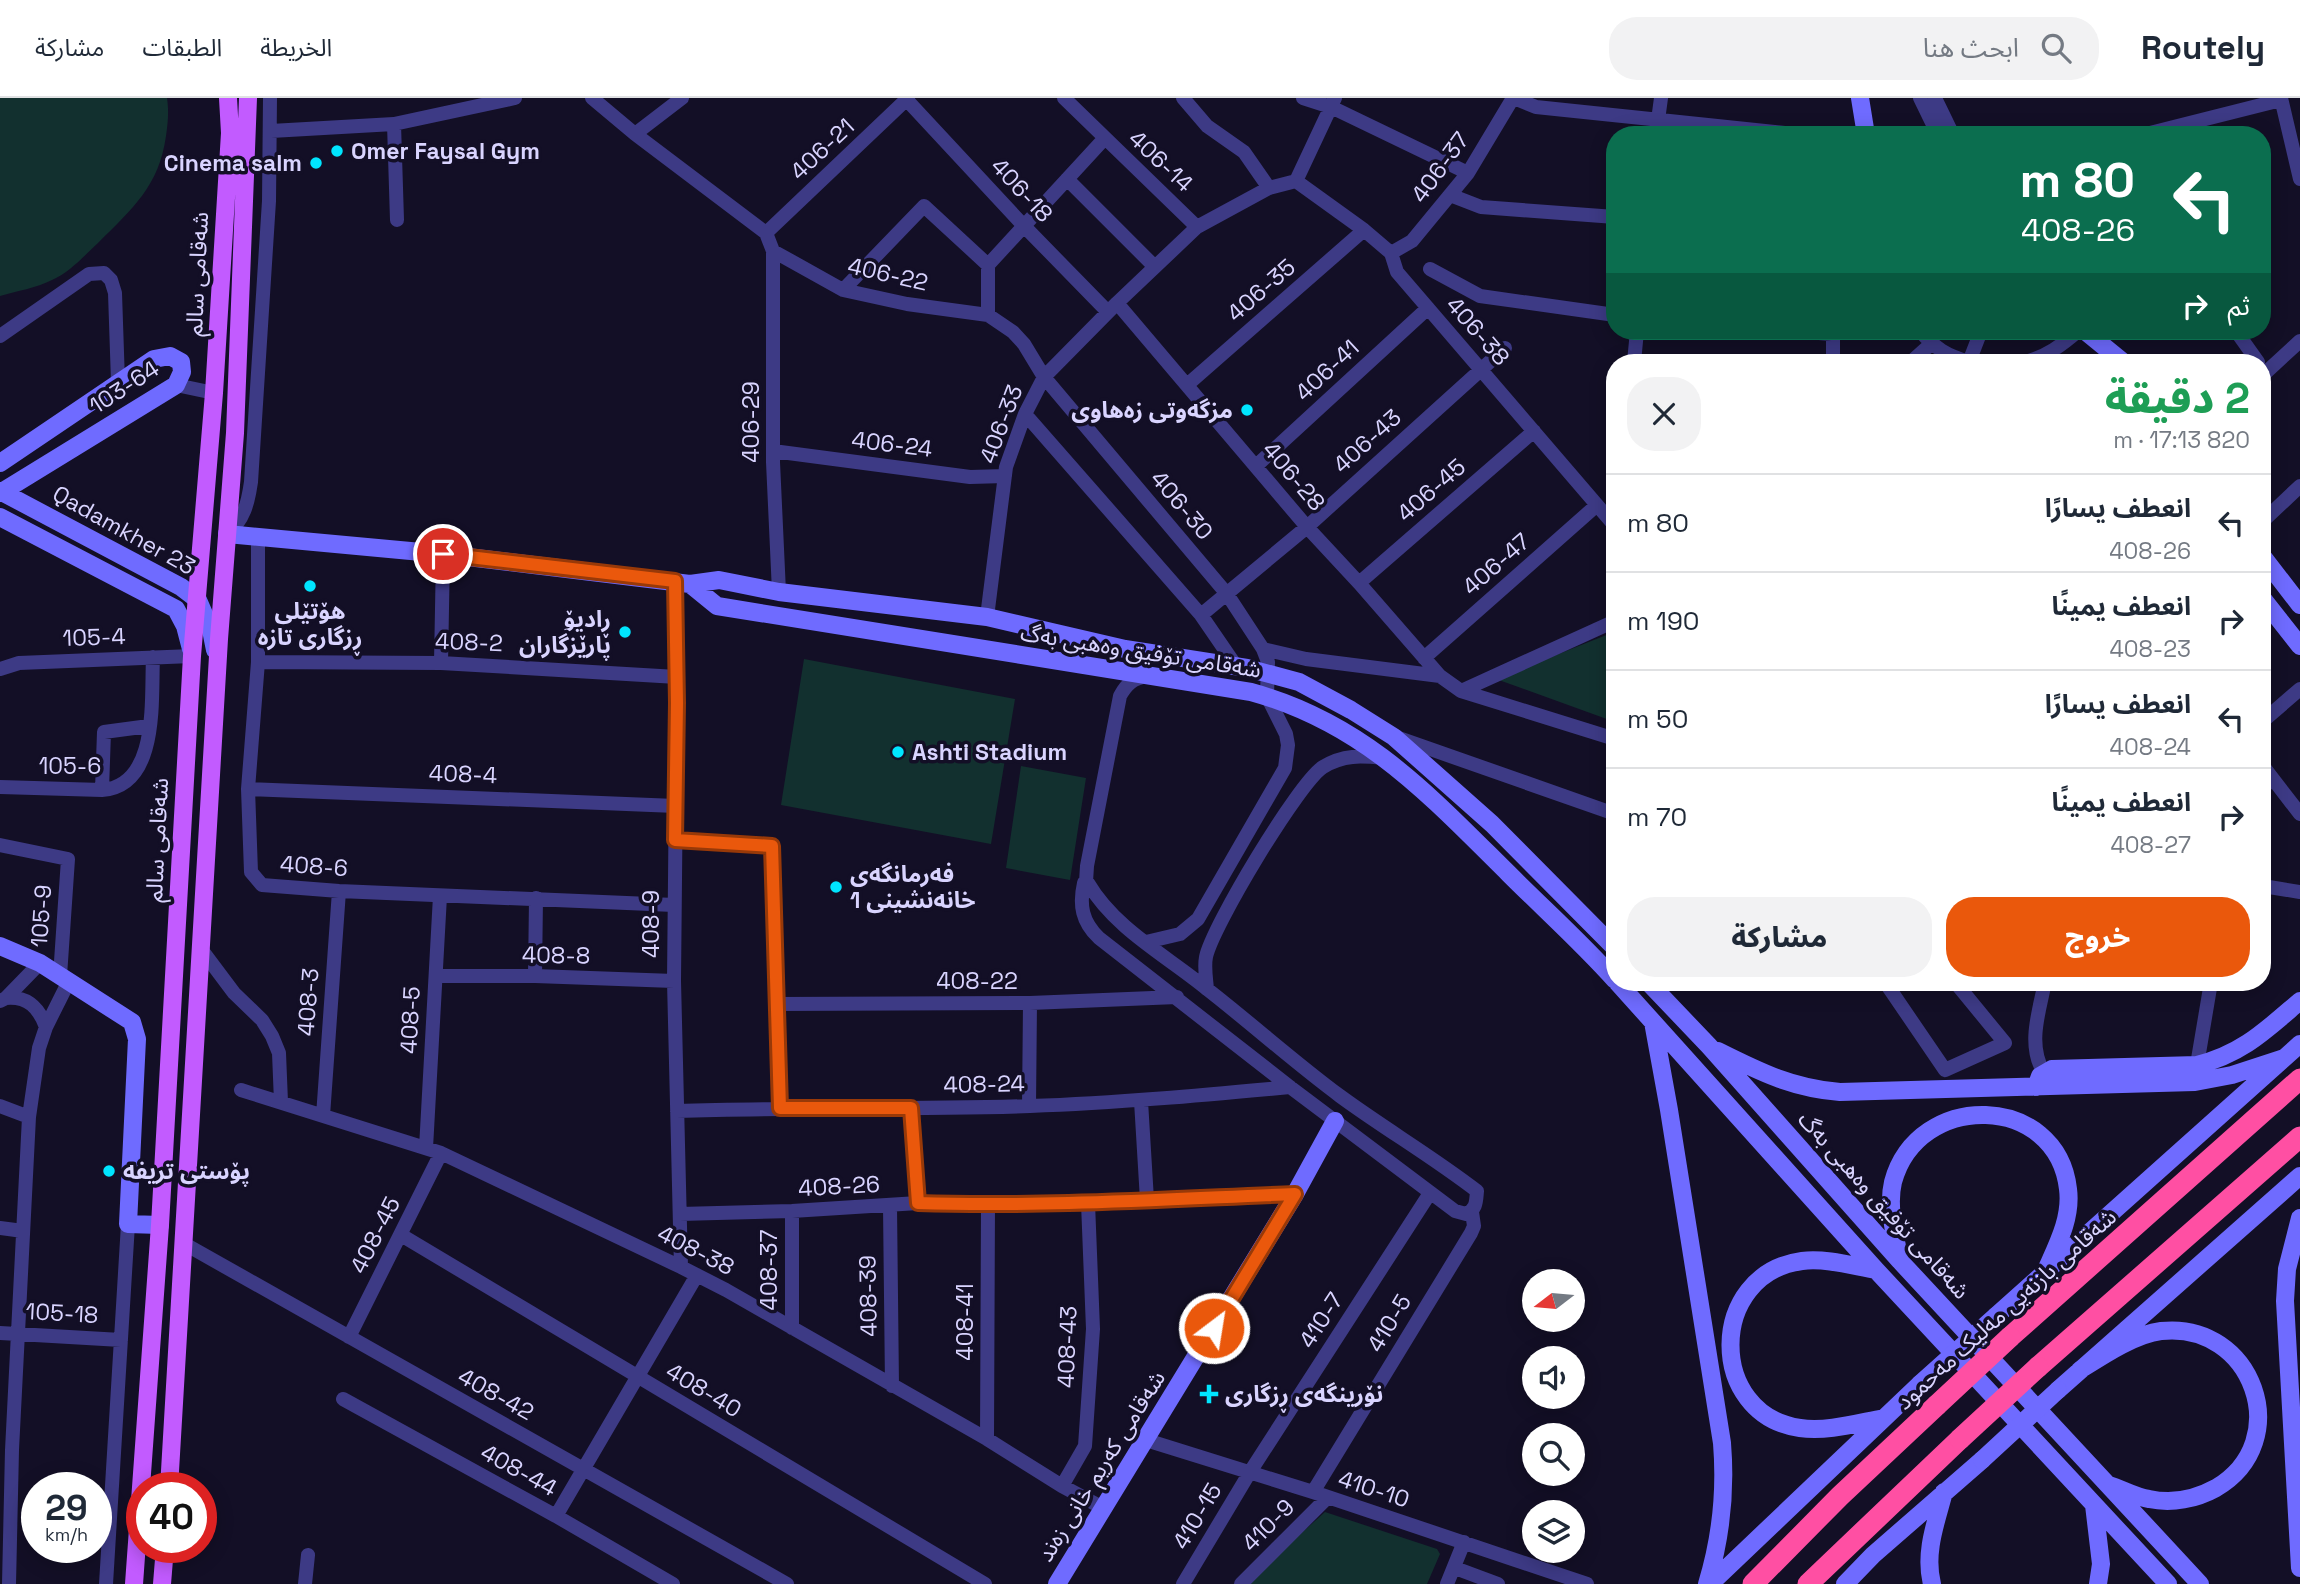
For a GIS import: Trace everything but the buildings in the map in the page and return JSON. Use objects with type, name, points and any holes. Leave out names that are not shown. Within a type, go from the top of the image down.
[{"type":"highway","name":"شەقامی بازنەیی مەلیک مەحمود","points":[[1753,1584],[1840,1496],[2010,1337],[2300,1079]]},
{"type":"highway","points":[[1808,1584],[2038,1367],[2300,1137]]},
{"type":"main road","name":"شەقامی سالم","points":[[134,1584],[160,1225],[192,656],[214,393],[230,133],[228,98]]},
{"type":"main road","name":"شەقامی سالم","points":[[170,1472],[217,668],[236,419],[248,98]]},
{"type":"main road","points":[[1860,98],[1865,126]]},
{"type":"main road","points":[[2097,340],[2114,354]]},
{"type":"main road","name":"103-64","points":[[0,463],[154,359],[170,355],[181,362],[181,379],[176,385],[0,492]]},
{"type":"main road","name":"Qadamkher 23","points":[[0,492],[181,587],[198,600],[211,630],[217,668]]},
{"type":"main road","name":"Qadamkher 23","points":[[0,517],[176,609],[185,626],[192,656]]},
{"type":"main road","name":"شەقامی تۆفیق وەهبی بەگ","points":[[227,534],[443,554],[683,582],[719,580],[779,592],[987,617],[1125,649],[1236,666],[1299,682],[1394,737],[1492,824],[1606,939]]},
{"type":"main road","points":[[2271,567],[2300,605]]},
{"type":"main road","name":"شەقامی تۆفیق وەهبی بەگ","points":[[683,582],[717,606],[1251,692],[1321,717],[1387,759],[1425,791],[1606,969]]},
{"type":"main road","points":[[2271,609],[2300,646]]},
{"type":"main road","points":[[0,946],[40,964],[132,1022],[137,1040],[128,1224],[160,1225]]},
{"type":"main road","name":"شەقامی تۆفیق وەهبی بەگ","points":[[1626,991],[1876,1270],[2168,1584]]},
{"type":"main road","name":"شەقامی تۆفیق وەهبی بەگ","points":[[1657,991],[1709,1046],[1900,1261],[2200,1584]]},
{"type":"main road","points":[[2040,1080],[2057,1068],[2197,1065],[2224,1057],[2250,1044],[2300,1001]]},
{"type":"main road","points":[[1653,1022],[1722,1443],[1722,1517],[1708,1584]]},
{"type":"main road","points":[[1708,1584],[1920,1384],[2300,1044]]},
{"type":"main road","points":[[1709,1046],[1766,1076],[1825,1091],[1855,1092],[2040,1080],[2195,1082],[2232,1075],[2284,1058]]},
{"type":"main road","points":[[1900,1261],[1891,1195],[1898,1169],[1905,1157],[1928,1131],[1946,1121],[1966,1115],[1986,1114],[2007,1117],[2042,1137],[2064,1170],[2069,1208],[2065,1227],[2044,1275]]},
{"type":"main road","name":"شەقامی کەریم خانی زەند","points":[[1057,1584],[1295,1194],[1335,1121]]},
{"type":"main road","points":[[1845,1584],[1873,1555],[2300,1176]]},
{"type":"main road","points":[[2300,1218],[2287,1269],[2285,1301],[2297,1472],[2300,1567]]},
{"type":"main road","points":[[1876,1270],[1822,1261],[1785,1265],[1753,1286],[1741,1301],[1732,1322],[1729,1345],[1732,1368],[1742,1389],[1756,1407],[1775,1420],[1797,1428],[1820,1430],[1884,1418]]},
{"type":"main road","points":[[2080,1370],[2116,1349],[2160,1331],[2189,1332],[2214,1340],[2235,1356],[2251,1379],[2258,1404],[2258,1430],[2248,1458],[2229,1480],[2204,1494],[2179,1501],[2148,1499],[2105,1483]]},
{"type":"main road","points":[[1932,1584],[1929,1551],[1944,1492]]},
{"type":"main road","points":[[2094,1505],[2101,1564],[2098,1584]]},
{"type":"main road","points":[[162,1584],[163,1563]]},
{"type":"street","points":[[227,534],[238,523],[246,509],[251,482],[269,201],[270,98]]},
{"type":"street","points":[[444,98],[447,114]]},
{"type":"street","points":[[271,131],[394,124],[515,98]]},
{"type":"street","points":[[592,98],[766,233],[773,251]]},
{"type":"street","points":[[635,134],[682,98]]},
{"type":"street","name":"406-14","points":[[1064,98],[1198,228]]},
{"type":"street","points":[[1182,98],[1207,126],[1244,152],[1269,188]]},
{"type":"street","points":[[1303,98],[1333,103],[1468,173]]},
{"type":"street","points":[[1514,98],[1536,107],[1716,126]]},
{"type":"street","name":"406-37","points":[[1391,253],[1412,241],[1468,173],[1514,98]]},
{"type":"street","points":[[1657,126],[1661,98]]},
{"type":"street","points":[[1920,98],[1934,126]]},
{"type":"street","points":[[1935,98],[1949,126]]},
{"type":"street","name":"406-18","points":[[907,99],[1023,225],[1112,308]]},
{"type":"street","name":"406-21","points":[[766,233],[907,99]]},
{"type":"street","points":[[2177,126],[2281,99],[2300,179]]},
{"type":"street","points":[[1296,181],[1333,103]]},
{"type":"street","points":[[394,124],[397,220]]},
{"type":"street","points":[[988,315],[988,265],[1104,139]]},
{"type":"street","points":[[1067,178],[1155,267]]},
{"type":"street","name":"406-33","points":[[987,617],[1006,467],[1024,414],[1044,377],[1112,308],[1198,228],[1269,188],[1296,181]]},
{"type":"street","name":"406-38","points":[[1296,181],[1391,253],[1397,272],[1606,516]]},
{"type":"street","points":[[1450,195],[1480,207],[1606,216]]},
{"type":"street","points":[[843,290],[924,206],[988,265]]},
{"type":"street","name":"406-35","points":[[1187,385],[1364,230]]},
{"type":"street","name":"406-22","points":[[773,251],[843,290],[907,304],[988,315],[1013,332],[1024,344],[1044,377]]},
{"type":"street","name":"406-29","points":[[773,251],[773,452],[779,592]]},
{"type":"street","points":[[1430,270],[1480,296],[1606,314]]},
{"type":"street","points":[[0,336],[89,274],[104,273],[114,286],[118,382]]},
{"type":"street","name":"406-28","points":[[1112,308],[1187,385],[1307,527],[1440,676],[1461,691],[1606,736]]},
{"type":"street","name":"406-41","points":[[1256,466],[1428,308]]},
{"type":"street","points":[[1928,340],[1945,354]]},
{"type":"street","points":[[2054,354],[2068,340]]},
{"type":"street","points":[[2102,340],[2106,347]]},
{"type":"street","points":[[2271,362],[2300,341]]},
{"type":"street","points":[[1920,354],[1931,344]]},
{"type":"street","name":"406-43","points":[[1201,615],[1307,527],[1505,348]]},
{"type":"street","name":"406-30","points":[[1044,377],[1227,594],[1263,649],[1268,662],[1267,696]]},
{"type":"street","points":[[176,385],[214,393]]},
{"type":"street","points":[[1024,414],[1201,615],[1236,666]]},
{"type":"street","name":"406-45","points":[[1359,583],[1534,431]]},
{"type":"street","name":"406-24","points":[[773,452],[970,477],[1004,476]]},
{"type":"street","points":[[2271,513],[2300,486]]},
{"type":"street","name":"406-47","points":[[1424,658],[1597,505]]},
{"type":"street","name":"408-6","points":[[258,536],[258,662],[248,789],[251,872],[262,885],[440,896],[674,905]]},
{"type":"street","points":[[441,663],[443,554]]},
{"type":"street","name":"408-9","points":[[681,1267],[674,905],[677,677],[683,582]]},
{"type":"street","points":[[1461,691],[1606,625]]},
{"type":"street","points":[[1263,649],[1306,659],[1440,676]]},
{"type":"street","name":"105-4","points":[[0,670],[19,663],[192,656]]},
{"type":"street","points":[[102,790],[104,732],[149,726],[153,657]]},
{"type":"street","name":"408-2","points":[[258,662],[441,663],[677,677]]},
{"type":"street","points":[[1106,669],[1118,683],[1120,696]]},
{"type":"street","points":[[1086,882],[1115,918],[1341,1096],[1477,1191],[1476,1207],[1472,1212],[1460,1213],[1430,1192],[1290,1087],[1092,931],[1081,904],[1083,884],[1086,882],[1120,696],[1127,683],[1135,678],[1148,676]]},
{"type":"street","points":[[2271,714],[2300,689]]},
{"type":"street","points":[[1146,942],[1180,934],[1198,919],[1285,768],[1288,745],[1281,720],[1267,696]]},
{"type":"street","name":"105-6","points":[[0,787],[102,790],[125,784],[134,775],[144,755],[149,726]]},
{"type":"street","points":[[1394,737],[1606,811]]},
{"type":"street","points":[[1207,989],[1205,968],[1210,943],[1255,862],[1305,786],[1321,768],[1339,759],[1350,756],[1387,759]]},
{"type":"street","points":[[2271,786],[2300,814]]},
{"type":"street","name":"408-4","points":[[248,789],[676,806]]},
{"type":"street","points":[[1258,817],[1276,829]]},
{"type":"street","points":[[675,840],[772,846],[780,1108]]},
{"type":"street","name":"105-9","points":[[0,845],[68,859],[65,979]]},
{"type":"street","points":[[2271,887],[2300,892]]},
{"type":"street","name":"408-3","points":[[323,1116],[340,891]]},
{"type":"street","name":"408-5","points":[[426,1147],[440,896]]},
{"type":"street","points":[[536,898],[536,976]]},
{"type":"street","points":[[1092,931],[1099,922],[1115,918]]},
{"type":"street","points":[[201,948],[234,993],[262,1020],[272,1036],[279,1053],[281,1102]]},
{"type":"street","points":[[3,1000],[40,964]]},
{"type":"street","name":"408-8","points":[[436,976],[536,976],[674,981]]},
{"type":"street","points":[[9,1584],[4,1556],[6,1449],[18,1333],[29,1117],[39,1048],[65,979]]},
{"type":"street","points":[[1891,991],[1945,1070],[2005,1043],[1962,991]]},
{"type":"street","points":[[2040,1080],[2034,1041],[2043,991]]},
{"type":"street","points":[[2197,1065],[2209,991]]},
{"type":"street","name":"408-22","points":[[777,1004],[1030,1003],[1177,997]]},
{"type":"street","points":[[3,1000],[29,1002],[38,1009],[46,1027]]},
{"type":"street","points":[[1029,1106],[1030,1003]]},
{"type":"street","name":"408-24","points":[[677,1111],[1029,1106],[1141,1101],[1290,1087]]},
{"type":"street","name":"408-38","points":[[241,1090],[441,1153],[681,1267],[987,1439],[1103,1508]]},
{"type":"street","points":[[1141,1101],[1147,1200]]},
{"type":"street","points":[[0,1106],[29,1117]]},
{"type":"street","points":[[911,1108],[918,1203]]},
{"type":"street","name":"408-45","points":[[349,1336],[441,1153]]},
{"type":"street","name":"410-7","points":[[1250,1472],[1430,1192]]},
{"type":"street","name":"408-26","points":[[680,1214],[792,1211],[918,1203],[1088,1203],[1295,1194]]},
{"type":"street","name":"408-43","points":[[1062,1486],[1085,1446],[1093,1329],[1088,1203]]},
{"type":"street","name":"408-41","points":[[987,1439],[988,1205]]},
{"type":"street","name":"408-39","points":[[890,1206],[892,1385]]},
{"type":"street","name":"408-37","points":[[792,1211],[792,1328]]},
{"type":"street","name":"410-5","points":[[1320,1495],[1475,1226],[1472,1212]]},
{"type":"street","points":[[106,1584],[128,1224]]},
{"type":"street","points":[[0,1228],[23,1231]]},
{"type":"street","name":"408-40","points":[[401,1235],[985,1584]]},
{"type":"street","name":"408-42","points":[[183,1243],[787,1584]]},
{"type":"street","points":[[556,1516],[697,1275]]},
{"type":"street","name":"105-18","points":[[0,1332],[121,1340]]},
{"type":"street","name":"408-44","points":[[343,1399],[556,1516],[673,1584]]},
{"type":"street","name":"410-10","points":[[1146,1440],[1587,1584]]},
{"type":"street","name":"410-15","points":[[1183,1584],[1250,1472]]},
{"type":"street","name":"410-9","points":[[1241,1584],[1320,1495]]},
{"type":"street","points":[[1447,1584],[1464,1542]]},
{"type":"street","points":[[305,1584],[308,1555]]},
{"type":"street","points":[[1455,1568],[1498,1584]]},
{"type":"green space","points":[[0,98],[167,98],[168,112],[163,154],[151,183],[133,207],[65,273],[40,285],[0,296]]},
{"type":"green space","points":[[1606,635],[1606,719],[1496,679]]},
{"type":"green space","name":"Ashti Stadium","points":[[804,659],[1015,699],[991,844],[781,805]]},
{"type":"green space","points":[[1021,766],[1086,778],[1070,880],[1006,868]]},
{"type":"green space","points":[[1325,1512],[1437,1549],[1440,1554],[1427,1584],[1247,1584]]},
{"type":"place","name":"Omer Faysal Gym","points":[[337,151]]},
{"type":"place","name":"Cinema salm","points":[[316,163]]},
{"type":"place","name":"مزگەوتی زەهاوی","points":[[1247,410]]},
{"type":"place","name":"هۆتێلی ڕزگاری تازە","points":[[310,586]]},
{"type":"place","name":"ڕادیۆ پارێزگاران","points":[[625,632]]},
{"type":"place","name":"Ashti Stadium","points":[[898,752]]},
{"type":"place","name":"فەرمانگەی خانەنشینی 1","points":[[836,887]]},
{"type":"place","name":"پۆستی تریفە","points":[[109,1171]]},
{"type":"place","name":"نۆرینگەی ڕزگاری","points":[[1209,1394]]},
{"type":"route","points":[[443,554],[675,581],[675,840],[772,846],[780,1108],[911,1108],[918,1203],[1088,1203],[1295,1194],[1214,1328]]}]
